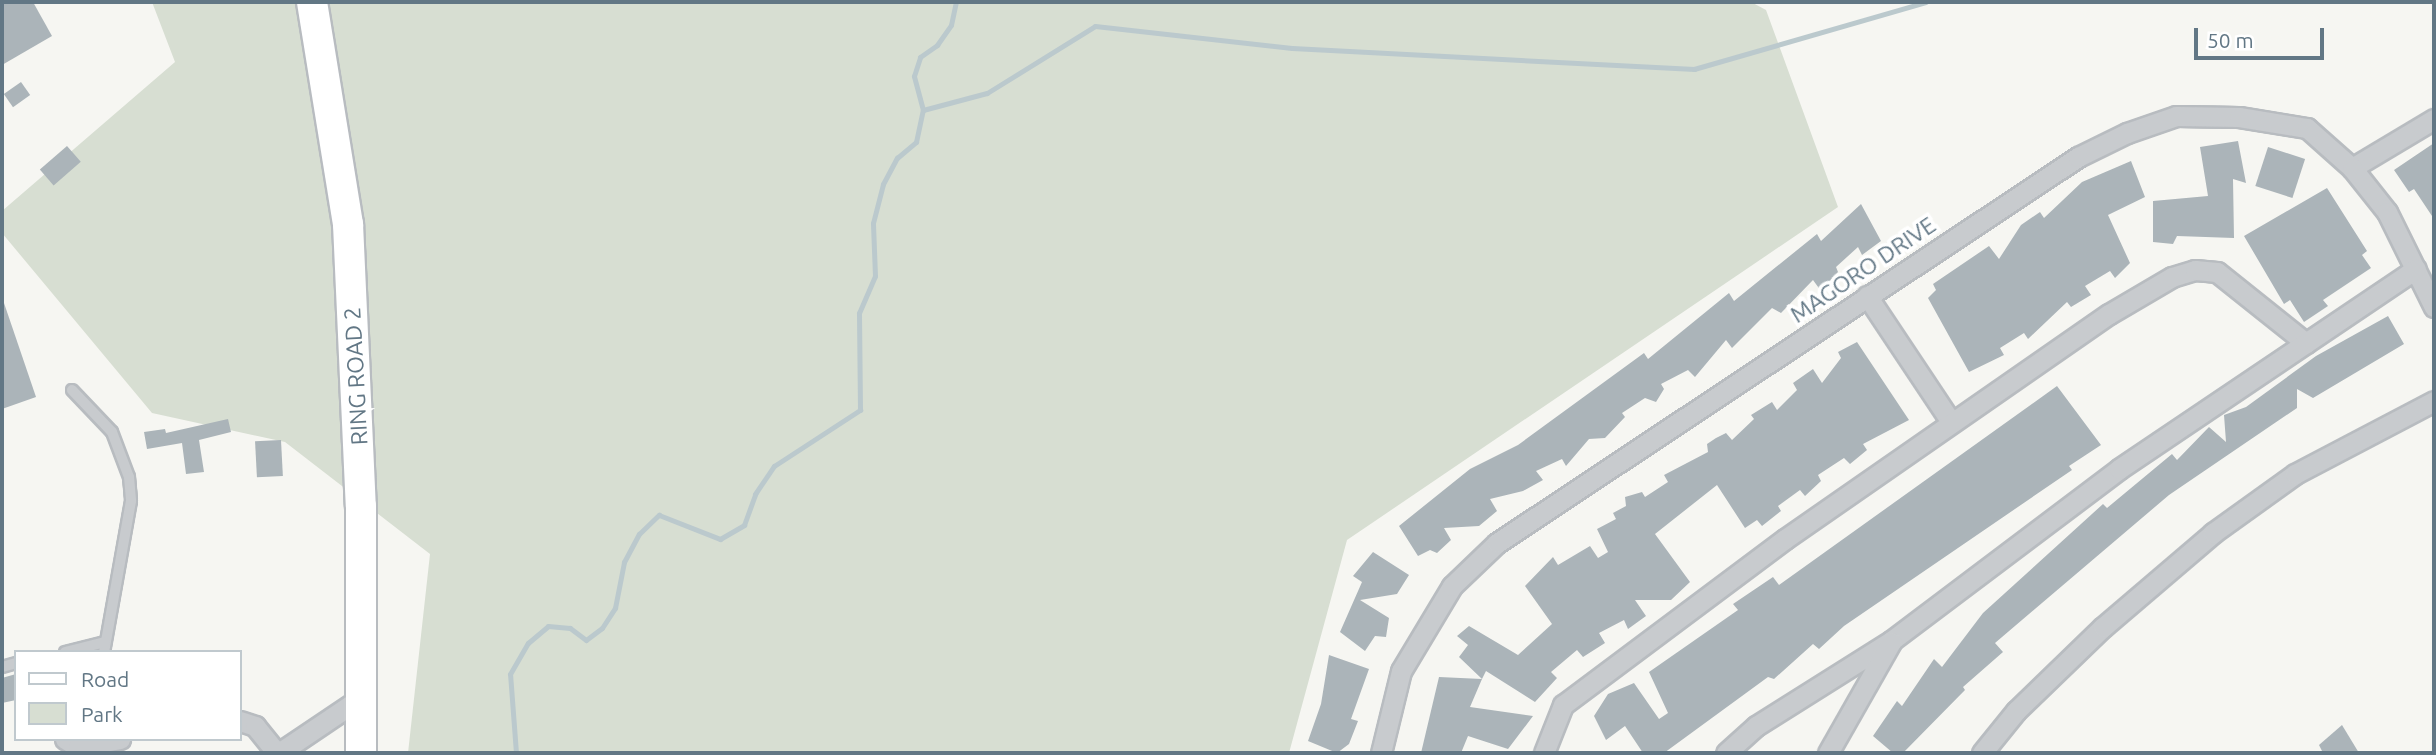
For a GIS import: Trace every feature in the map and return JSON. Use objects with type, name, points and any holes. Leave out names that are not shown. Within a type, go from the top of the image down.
[{"type":"main road","name":"RING ROAD 2","points":[[312,2],[348,224],[361,506],[361,753]]},
{"type":"street","name":"MAGORO DRIVE","points":[[1381,753],[1402,670],[1452,586],[1497,543],[2078,157],[2127,133],[2176,116],[2239,117],[2307,128],[2352,168],[2387,212],[2434,307]]},
{"type":"street","points":[[2352,168],[2434,119]]},
{"type":"street","points":[[1544,753],[1563,705],[1785,539],[1951,422],[2109,314],[2172,277],[2195,270],[2217,272],[2306,343]]},
{"type":"street","points":[[1726,753],[1756,726],[1891,641],[2119,469],[2417,270]]},
{"type":"street","points":[[1867,296],[1951,422]]},
{"type":"street","points":[[1993,749],[2016,711],[2103,628],[2213,533],[2295,474],[2434,401]]},
{"type":"street","points":[[1828,753],[1891,641]]},
{"type":"street","points":[[242,722],[255,726],[278,753],[362,697]]},
{"type":"street","points":[[68,741],[78,747],[105,741]]},
{"type":"lane","points":[[72,390],[112,432],[129,477],[131,501],[104,647],[81,650]]},
{"type":"green space","points":[[152,2],[1751,2],[1766,10],[1838,207],[1347,540],[1289,753],[408,753],[430,554],[285,442],[152,413],[2,233],[2,211],[175,62]]},
{"type":"building","points":[[2,2],[33,2],[52,36],[2,65]]},
{"type":"building","points":[[21,82],[30,95],[13,107],[4,94]]},
{"type":"building","points":[[2238,141],[2246,183],[2233,179],[2234,238],[2177,236],[2173,244],[2153,242],[2153,201],[2208,196],[2200,147]]},
{"type":"building","points":[[2434,143],[2434,219],[2414,189],[2409,192],[2394,170]]},
{"type":"building","points":[[67,146],[81,162],[54,185],[40,170]]},
{"type":"building","points":[[2268,147],[2305,159],[2292,198],[2255,186]]},
{"type":"building","points":[[2131,161],[2145,197],[2108,215],[2130,263],[2115,278],[2110,271],[2085,286],[2091,295],[2071,307],[2067,302],[2028,339],[2024,333],[2000,348],[2004,355],[1969,372],[1928,298],[1936,290],[1933,284],[1989,246],[1999,259],[2021,225],[2040,212],[2044,218],[2082,182]]},
{"type":"building","points":[[2327,188],[2367,251],[2362,255],[2371,268],[2323,300],[2328,306],[2304,322],[2290,300],[2284,304],[2244,236]]},
{"type":"building","points":[[1861,204],[1881,241],[1862,255],[1858,247],[1836,267],[1838,272],[1821,291],[1813,280],[1781,313],[1772,308],[1732,348],[1726,340],[1695,377],[1688,370],[1661,384],[1664,389],[1656,402],[1645,398],[1622,413],[1625,417],[1605,438],[1589,439],[1566,466],[1562,459],[1536,471],[1543,480],[1523,491],[1490,499],[1497,511],[1479,526],[1444,528],[1451,540],[1437,553],[1430,550],[1418,556],[1399,526],[1470,469],[1518,445],[1644,353],[1648,359],[1729,293],[1734,301],[1817,234],[1821,241]]},
{"type":"building","points":[[4,303],[36,397],[2,409],[2,304]]},
{"type":"building","points":[[2388,316],[2404,344],[2313,398],[2297,389],[2297,408],[2169,495],[1995,643],[2003,652],[1963,687],[1965,690],[1903,753],[1893,753],[1873,736],[1897,701],[1902,706],[1934,659],[1942,667],[1983,613],[2103,504],[2107,508],[2172,454],[2177,460],[2209,427],[2226,442],[2224,415],[2246,407],[2316,356]]},
{"type":"building","points":[[1857,342],[1909,420],[1863,444],[1867,450],[1850,464],[1844,458],[1818,475],[1821,481],[1805,496],[1800,490],[1778,506],[1781,511],[1762,526],[1757,520],[1745,528],[1717,485],[1655,534],[1690,582],[1671,600],[1635,600],[1646,616],[1628,629],[1624,620],[1599,633],[1605,643],[1583,657],[1577,650],[1551,672],[1557,678],[1535,702],[1486,671],[1482,679],[1459,657],[1468,645],[1457,636],[1469,626],[1518,655],[1552,624],[1525,586],[1553,557],[1558,565],[1590,546],[1598,558],[1608,552],[1597,529],[1616,519],[1613,513],[1626,506],[1625,497],[1642,492],[1645,497],[1668,482],[1664,475],[1708,452],[1707,444],[1716,438],[1726,433],[1732,440],[1754,419],[1751,415],[1772,402],[1777,410],[1797,390],[1793,383],[1813,369],[1822,383],[1841,358],[1838,352]]},
{"type":"building","points":[[2057,386],[2101,445],[2069,466],[2072,470],[1844,626],[1819,649],[1813,644],[1774,679],[1768,677],[1664,753],[1643,753],[1625,726],[1606,740],[1594,716],[1608,694],[1634,683],[1659,719],[1668,713],[1649,672],[1738,610],[1733,604],[1773,577],[1779,585]]},
{"type":"building","points":[[228,419],[231,432],[199,440],[204,472],[186,474],[182,443],[147,449],[144,432],[165,429],[166,433]]},
{"type":"building","points":[[281,440],[283,476],[257,477],[255,441]]},
{"type":"building","points":[[1373,552],[1409,575],[1397,594],[1360,600],[1389,618],[1386,637],[1375,636],[1365,651],[1340,632],[1362,582],[1353,576]]},
{"type":"building","points":[[1329,655],[1369,669],[1351,719],[1358,721],[1349,744],[1337,753],[1308,741],[1321,704]]},
{"type":"building","points":[[14,675],[14,700],[2,703],[2,678]]},
{"type":"building","points":[[1439,677],[1482,679],[1470,707],[1533,716],[1508,749],[1468,736],[1461,753],[1421,753]]},
{"type":"building","points":[[2342,725],[2359,753],[2323,753],[2319,745]]},
{"type":"waterway","points":[[516,753],[510,674],[528,643],[548,626],[570,628],[586,640],[602,628],[615,608],[624,562],[639,534],[659,515],[720,539],[744,525],[755,494],[774,466],[860,410],[859,313],[875,276],[873,223],[883,184],[897,158],[916,142],[923,110],[914,76],[920,57],[937,45],[951,25],[956,2]]},
{"type":"waterway","points":[[923,110],[987,93],[1095,26],[1292,48],[1694,69],[1926,2]]}]
